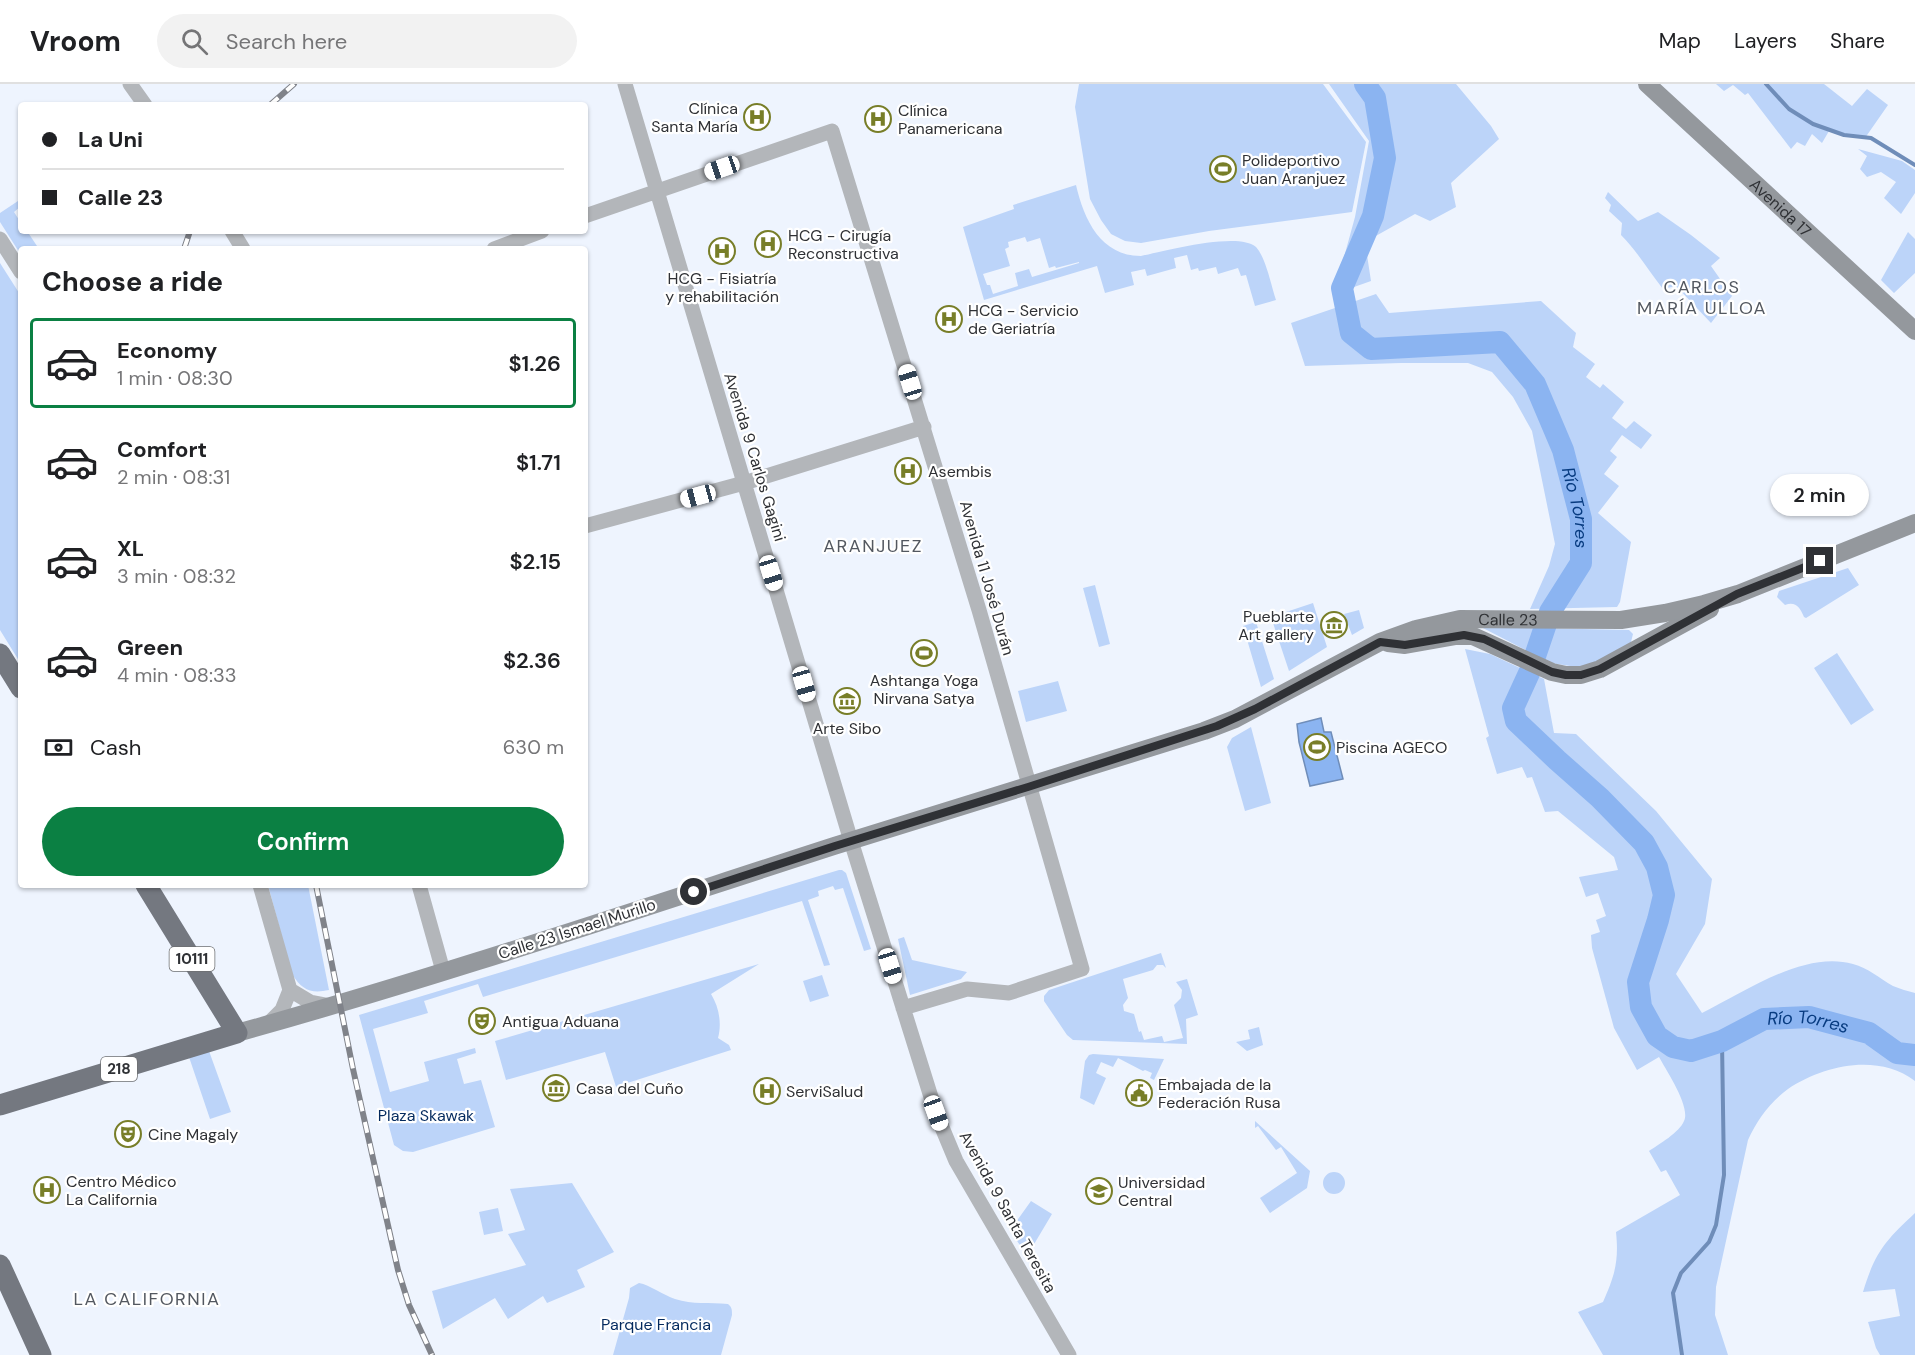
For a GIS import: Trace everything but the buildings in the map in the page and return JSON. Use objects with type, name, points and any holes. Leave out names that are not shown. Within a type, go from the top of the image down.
[{"type":"highway","points":[[0,654],[18,682]]},
{"type":"highway","name":"10111","points":[[148,888],[237,1033]]},
{"type":"highway","name":"Calle 23 Ismael Murillo","points":[[0,1105],[237,1033]]},
{"type":"highway","points":[[0,1265],[41,1355]]},
{"type":"main road","name":"Avenida 17","points":[[1647,84],[1915,331]]},
{"type":"main road","name":"Calle 23","points":[[1380,642],[1437,623],[1460,619],[1617,620],[1665,613],[1737,594],[1915,523]]},
{"type":"main road","name":"Calle 23","points":[[1380,642],[1405,645],[1464,635],[1484,639],[1552,672],[1581,675],[1600,669],[1737,594]]},
{"type":"main road","name":"Calle 23 Ismael Murillo","points":[[237,1033],[565,934],[1226,723],[1380,642]]},
{"type":"street","points":[[130,84],[143,102]]},
{"type":"street","name":"Avenida 9 Carlos Gagini","points":[[625,84],[851,841]]},
{"type":"street","name":"Avenida 11 José Durán","points":[[656,191],[832,131],[924,428],[1082,969],[1021,990],[1002,994],[975,988],[967,989],[903,1008]]},
{"type":"street","points":[[588,215],[656,191]]},
{"type":"street","points":[[502,246],[534,234]]},
{"type":"street","points":[[0,239],[18,267]]},
{"type":"street","points":[[588,525],[744,483],[924,428]]},
{"type":"street","name":"Avenida 9 Santa Teresita","points":[[851,841],[936,1113],[956,1161],[1069,1355]]},
{"type":"street","points":[[261,888],[290,990],[282,1010],[267,1025]]},
{"type":"street","points":[[420,888],[443,971]]},
{"type":"street","points":[[290,990],[310,1002],[331,1006]]},
{"type":"green space","name":"Polideportivo Juan Aranjuez","points":[[1079,84],[1323,84],[1366,142],[1352,212],[1209,231],[1141,243],[1125,241],[1111,234],[1090,199],[1075,107]]},
{"type":"green space","points":[[1329,84],[1456,84],[1499,139],[1451,183],[1456,207],[1430,221],[1415,214],[1365,242],[1371,281],[1340,292],[1338,279],[1355,217],[1369,141]]},
{"type":"green space","points":[[1716,84],[1824,84],[1852,106],[1867,89],[1888,105],[1865,138],[1829,131],[1822,143],[1812,134],[1805,146],[1797,142],[1791,149],[1748,93],[1745,95],[1733,85],[1724,91]]},
{"type":"green space","points":[[1858,149],[1902,161],[1915,170],[1915,193],[1901,214],[1884,198],[1896,182],[1881,172],[1867,177],[1860,169],[1867,156]]},
{"type":"green space","points":[[1076,185],[1084,211],[1097,234],[1115,250],[1127,254],[1141,256],[1218,241],[1247,243],[1256,247],[1260,252],[1276,300],[1255,306],[1246,275],[1241,276],[1238,268],[1218,274],[1216,267],[1199,271],[1198,268],[1191,270],[1187,255],[1174,258],[1176,268],[1147,276],[1145,269],[1131,272],[1134,285],[1105,293],[1097,266],[984,300],[963,227],[1014,209],[1013,205]],"holes":[[[1025,237],[1027,242],[1040,238],[1049,268],[1079,263],[1032,277],[1029,269],[1015,273],[1018,286],[993,294],[983,274],[1010,266],[1005,249],[1009,247],[1008,242]]]},
{"type":"green space","points":[[1608,192],[1638,221],[1658,212],[1720,258],[1711,266],[1732,296],[1711,323],[1676,286],[1663,289],[1621,235],[1622,223],[1609,211],[1611,205],[1605,198]]},
{"type":"green space","points":[[18,201],[18,209],[14,212],[18,218],[18,234],[29,234],[37,246],[18,246],[18,250],[0,222],[0,213]]},
{"type":"green space","points":[[1908,232],[1915,239],[1915,273],[1894,293],[1881,280]]},
{"type":"green space","points":[[0,263],[18,291],[18,659],[0,630]]},
{"type":"green space","points":[[1376,294],[1389,313],[1541,301],[1576,333],[1573,347],[1595,364],[1586,377],[1600,388],[1603,384],[1624,402],[1612,418],[1626,429],[1634,421],[1652,435],[1641,449],[1622,435],[1610,451],[1617,457],[1604,474],[1619,486],[1598,513],[1631,542],[1620,602],[1617,607],[1530,609],[1549,566],[1555,544],[1532,431],[1513,397],[1492,372],[1468,363],[1305,366],[1291,323]]},
{"type":"green space","points":[[1848,568],[1859,585],[1806,618],[1797,606],[1785,605],[1777,597],[1779,591]]},
{"type":"green space","points":[[1095,585],[1110,644],[1099,647],[1083,588]]},
{"type":"green space","points":[[1313,603],[1327,647],[1289,671],[1271,617]]},
{"type":"green space","points":[[1359,610],[1364,628],[1352,635],[1344,614]]},
{"type":"green space","points":[[1256,622],[1274,679],[1261,687],[1243,626]]},
{"type":"green space","points":[[1481,627],[1629,630],[1633,634],[1630,646],[1583,668],[1551,663]]},
{"type":"green space","points":[[1465,649],[1490,654],[1544,679],[1554,733],[1576,734],[1656,811],[1712,879],[1705,924],[1676,974],[1702,1013],[1775,975],[1815,963],[1834,961],[1853,964],[1893,986],[1915,993],[1915,1081],[1900,1072],[1868,1065],[1851,1065],[1818,1074],[1781,1094],[1765,1112],[1748,1140],[1716,1287],[1715,1315],[1728,1355],[1603,1355],[1578,1312],[1603,1302],[1615,1268],[1616,1232],[1680,1195],[1666,1170],[1661,1172],[1649,1151],[1682,1125],[1685,1115],[1684,1107],[1659,1057],[1637,1070],[1614,1028],[1592,948],[1591,935],[1600,932],[1596,920],[1606,916],[1598,893],[1586,897],[1579,877],[1618,870],[1614,857],[1558,811],[1545,812],[1532,777],[1527,778],[1522,767],[1497,774]]},
{"type":"green space","points":[[1837,653],[1874,710],[1851,725],[1814,668]]},
{"type":"green space","points":[[1058,681],[1067,711],[1026,722],[1018,691]]},
{"type":"green space","points":[[1251,727],[1271,803],[1245,811],[1227,747],[1232,738]]},
{"type":"green space","name":"Plaza Skawak","points":[[839,870],[846,873],[871,949],[864,951],[843,888],[835,890],[833,886],[818,891],[819,896],[808,900],[830,965],[824,966],[802,901],[483,997],[478,984],[424,1001],[428,1013],[373,1029],[390,1092],[429,1081],[424,1062],[475,1048],[476,1053],[457,1059],[464,1084],[481,1080],[495,1127],[413,1152],[403,1151],[394,1145],[359,1015]]},
{"type":"green space","points":[[269,888],[309,888],[329,990],[308,990],[299,984],[292,974]]},
{"type":"green space","points":[[904,937],[912,960],[967,972],[961,979],[910,995],[898,939]]},
{"type":"green space","points":[[1161,953],[1166,968],[1163,965],[1157,965],[1153,970],[1123,979],[1128,998],[1123,1005],[1124,1011],[1134,1014],[1144,1040],[1162,1036],[1164,1042],[1183,1038],[1174,1005],[1181,998],[1182,990],[1176,982],[1187,979],[1198,1015],[1186,1019],[1187,1044],[1073,1040],[1067,1035],[1044,1001],[1044,996],[1049,990]]},
{"type":"green space","points":[[759,964],[711,994],[719,1015],[718,1038],[729,1045],[731,1050],[621,1085],[617,1090],[605,1052],[506,1080],[495,1041]]},
{"type":"green space","points":[[822,975],[829,996],[810,1002],[803,981]]},
{"type":"green space","points":[[1259,1027],[1263,1045],[1247,1051],[1236,1042],[1250,1039],[1248,1030]]},
{"type":"green space","points":[[209,1051],[231,1112],[210,1119],[189,1057]]},
{"type":"green space","points":[[1089,1055],[1164,1059],[1154,1080],[1150,1078],[1152,1073],[1143,1071],[1118,1058],[1113,1067],[1101,1062],[1096,1073],[1106,1078],[1094,1105],[1080,1098],[1085,1061]]},
{"type":"green space","points":[[1255,1121],[1310,1171],[1307,1188],[1270,1213],[1260,1198],[1297,1173],[1281,1147],[1276,1150],[1258,1126],[1255,1128]]},
{"type":"green space","points":[[1334,1172],[1344,1179],[1345,1183],[1338,1193],[1334,1194],[1324,1187],[1323,1183],[1330,1173]]},
{"type":"green space","points":[[572,1183],[614,1252],[577,1270],[585,1287],[547,1303],[543,1296],[508,1319],[495,1298],[443,1329],[432,1291],[526,1265],[508,1234],[525,1230],[510,1189]]},
{"type":"green space","points":[[1031,1201],[1052,1214],[1027,1256],[1011,1229]]},
{"type":"green space","points":[[498,1208],[503,1231],[484,1235],[479,1212]]},
{"type":"green space","points":[[1915,1213],[1915,1355],[1880,1355],[1868,1322],[1900,1316],[1895,1289],[1863,1292],[1882,1248]]},
{"type":"green space","name":"Parque Francia","points":[[639,1283],[682,1301],[728,1304],[732,1309],[732,1315],[721,1355],[613,1355],[630,1288]]},
{"type":"water","name":"Piscina AGECO","points":[[1321,718],[1324,732],[1331,732],[1343,779],[1310,786],[1297,724]]},
{"type":"waterway","name":"Río Torres","points":[[1365,84],[1375,98],[1385,158],[1373,216],[1342,288],[1351,333],[1371,349],[1500,342],[1535,384],[1563,450],[1581,519],[1581,563],[1550,612],[1530,671],[1513,708],[1516,721],[1600,798],[1644,843],[1657,867],[1664,895],[1638,982],[1641,1007],[1657,1036],[1673,1047],[1691,1051],[1722,1041],[1764,1019],[1809,1017],[1869,1033],[1897,1053],[1915,1055]]},
{"type":"waterway","points":[[1766,84],[1789,109],[1813,124],[1844,135],[1871,138],[1915,165]]},
{"type":"waterway","points":[[1682,1355],[1673,1293],[1681,1273],[1709,1242],[1716,1225],[1724,1175],[1722,1041]]},
{"type":"railway","points":[[273,102],[294,84]]},
{"type":"railway","points":[[185,246],[189,234]]},
{"type":"railway","points":[[317,888],[353,1069],[398,1270],[409,1305],[432,1355]]},
{"type":"place","name":"Clínica Santa María","points":[[757,117]]},
{"type":"place","name":"Clínica Panamericana","points":[[878,119]]},
{"type":"place","name":"Polideportivo Juan Aranjuez","points":[[1223,169]]},
{"type":"place","name":"HCG - Cirugía Reconstructiva","points":[[768,244]]},
{"type":"place","name":"HCG - Fisiatría y rehabilitación","points":[[722,251]]},
{"type":"place","name":"HCG - Servicio de Geriatría","points":[[949,319]]},
{"type":"place","name":"Asembis","points":[[908,471]]},
{"type":"place","name":"Pueblarte Art gallery","points":[[1334,625]]},
{"type":"place","name":"Ashtanga Yoga Nirvana Satya","points":[[924,653]]},
{"type":"place","name":"Arte Sibo","points":[[847,701]]},
{"type":"place","name":"Piscina AGECO","points":[[1317,747]]},
{"type":"place","name":"Antigua Aduana","points":[[482,1021]]},
{"type":"place","name":"Casa del Cuño","points":[[556,1088]]},
{"type":"place","name":"ServiSalud","points":[[767,1091]]},
{"type":"place","name":"Embajada de la Federación Rusa","points":[[1139,1093]]},
{"type":"place","name":"Cine Magaly","points":[[128,1134]]},
{"type":"place","name":"Centro Médico La California","points":[[47,1190]]},
{"type":"place","name":"Universidad Central","points":[[1099,1191]]},
{"type":"district","name":"CARLOS MARÍA ULLOA","points":[[1702,297]]},
{"type":"district","name":"ARANJUEZ","points":[[873,546]]},
{"type":"district","name":"LA CALIFORNIA","points":[[147,1299]]},
{"type":"route","points":[[694,892],[1217,726],[1255,709],[1380,642],[1405,645],[1456,636],[1473,636],[1484,639],[1552,672],[1566,675],[1589,674],[1737,594],[1820,561]]}]
